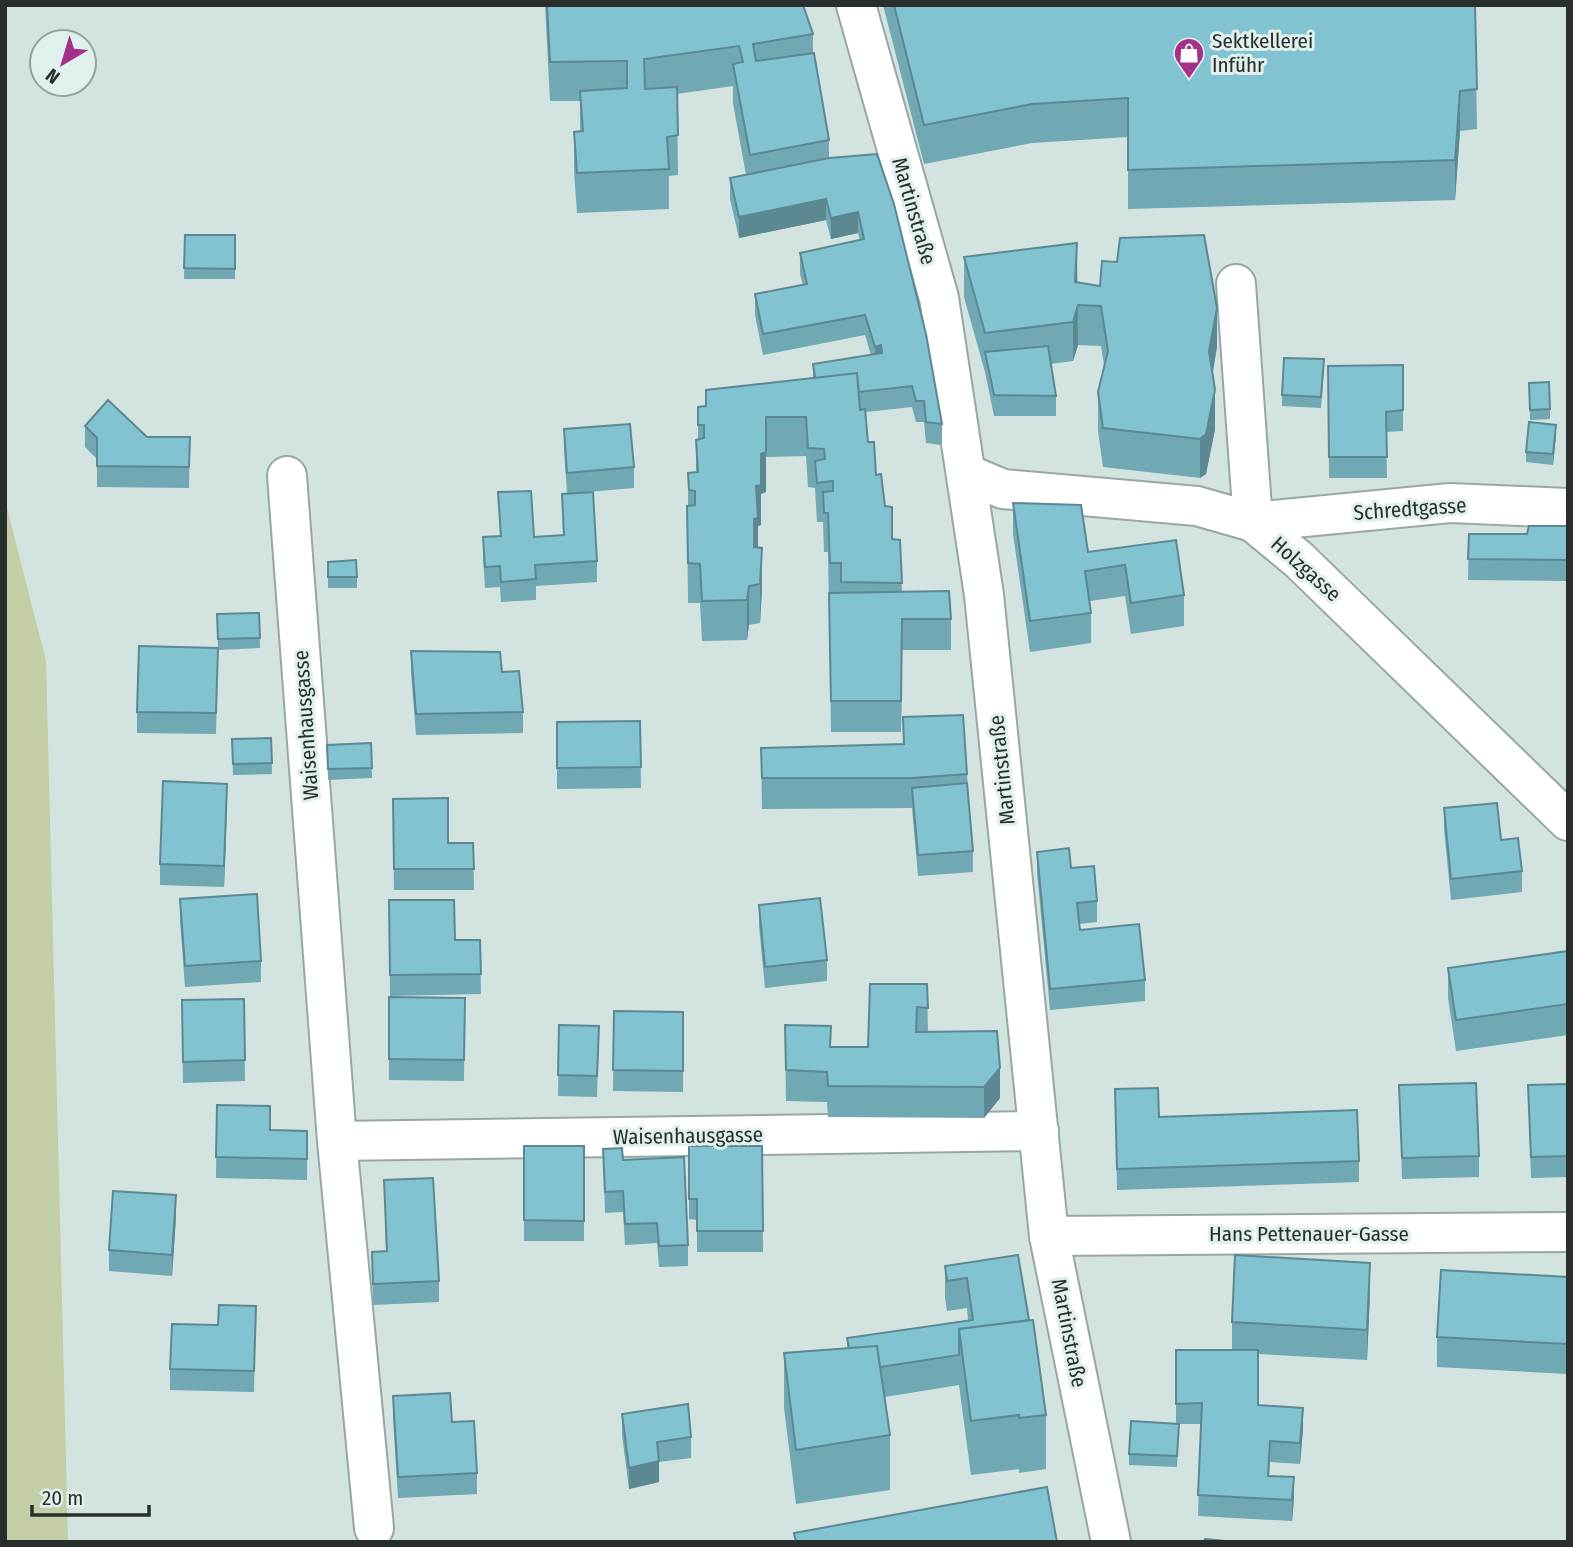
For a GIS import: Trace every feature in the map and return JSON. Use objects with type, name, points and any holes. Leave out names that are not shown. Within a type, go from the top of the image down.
[{"type":"street","name":"Martinstraße","points":[[856,5],[939,299],[984,595],[1049,1236],[1111,1542]]},
{"type":"street","points":[[1236,284],[1253,522]]},
{"type":"street","name":"Holzgasse","points":[[967,474],[1003,489],[1197,506],[1253,522],[1309,570],[1568,821]]},
{"type":"street","name":"Waisenhausgasse","points":[[287,476],[337,1141],[374,1528]]},
{"type":"street","name":"Schredtgasse","points":[[1253,522],[1450,503],[1568,508]]},
{"type":"street","name":"Waisenhausgasse","points":[[337,1141],[1040,1131]]},
{"type":"street","name":"Hans Pettenauer-Gasse","points":[[1049,1236],[1568,1232]]},
{"type":"green space","points":[[5,500],[46,661],[68,1542],[5,1542]]},
{"type":"building","points":[[547,5],[803,5],[813,34],[753,44],[756,61],[814,53],[829,140],[750,155],[733,64],[743,62],[739,46],[644,59],[645,89],[677,87],[678,135],[667,137],[669,169],[577,173],[574,132],[583,131],[580,91],[627,88],[627,61],[550,62]]},
{"type":"building","name":"Sektkellerei Inführ","points":[[894,5],[1475,5],[1477,89],[1460,91],[1455,160],[1128,170],[1128,98],[1032,104],[924,125]]},
{"type":"building","points":[[877,154],[894,204],[926,334],[942,424],[926,422],[924,401],[916,401],[912,386],[859,392],[857,373],[815,378],[813,364],[882,353],[881,345],[875,347],[865,315],[763,334],[755,294],[807,284],[800,253],[864,239],[858,212],[831,218],[826,199],[739,217],[730,178],[829,158]]},
{"type":"building","points":[[185,235],[235,235],[235,269],[184,268]]},
{"type":"building","points":[[1204,235],[1217,308],[1209,351],[1215,390],[1206,434],[1200,439],[1103,428],[1098,392],[1108,351],[1101,306],[1078,305],[1073,322],[985,333],[964,257],[1077,243],[1075,282],[1100,286],[1102,261],[1117,262],[1120,238]]},
{"type":"building","points":[[1048,346],[1056,396],[994,395],[985,352]]},
{"type":"building","points":[[1284,358],[1324,359],[1321,397],[1282,395]]},
{"type":"building","points":[[1403,365],[1403,410],[1386,412],[1387,457],[1329,457],[1328,366]]},
{"type":"building","points":[[857,373],[860,410],[865,409],[868,442],[874,442],[876,475],[881,474],[885,506],[892,507],[892,539],[900,540],[902,583],[841,582],[841,563],[830,563],[828,513],[824,513],[823,492],[833,491],[833,481],[817,483],[815,461],[825,459],[824,449],[808,448],[806,417],[766,417],[766,452],[761,454],[761,485],[756,486],[758,518],[754,519],[754,547],[762,548],[760,584],[749,586],[747,600],[702,601],[700,564],[688,563],[687,506],[695,505],[695,491],[689,490],[688,473],[698,472],[696,440],[704,438],[704,425],[698,425],[698,407],[706,406],[706,390]]},
{"type":"building","points":[[1549,382],[1550,409],[1530,410],[1529,383]]},
{"type":"building","points":[[108,400],[147,437],[190,437],[189,467],[97,466],[97,438],[85,426]]},
{"type":"building","points":[[1529,422],[1556,425],[1553,454],[1526,452]]},
{"type":"building","points":[[630,424],[634,467],[567,473],[564,429]]},
{"type":"building","points":[[531,491],[534,537],[564,535],[562,494],[593,492],[597,561],[535,565],[536,579],[501,582],[500,566],[485,567],[483,537],[501,536],[498,492]]},
{"type":"building","points":[[1013,503],[1081,505],[1088,552],[1176,540],[1184,595],[1131,603],[1125,565],[1085,571],[1091,613],[1030,621]]},
{"type":"building","points":[[1529,526],[1568,526],[1568,560],[1468,559],[1469,534],[1527,534]]},
{"type":"building","points":[[356,560],[357,577],[328,577],[328,562]]},
{"type":"building","points":[[949,591],[951,619],[902,619],[901,701],[831,701],[829,593]]},
{"type":"building","points":[[259,613],[260,638],[218,639],[217,614]]},
{"type":"building","points":[[139,646],[218,648],[216,713],[137,712]]},
{"type":"building","points":[[411,651],[500,652],[502,672],[519,671],[523,712],[416,714]]},
{"type":"building","points":[[963,715],[967,774],[912,778],[762,778],[761,748],[904,744],[903,717]]},
{"type":"building","points":[[640,721],[641,767],[557,768],[557,722]]},
{"type":"building","points":[[271,738],[272,763],[233,764],[232,739]]},
{"type":"building","points":[[371,743],[372,768],[328,769],[327,745]]},
{"type":"building","points":[[163,781],[227,784],[224,866],[160,864]]},
{"type":"building","points":[[967,783],[973,851],[918,855],[912,788]]},
{"type":"building","points":[[448,798],[448,843],[473,843],[474,869],[394,869],[393,799]]},
{"type":"building","points":[[1497,803],[1501,840],[1518,838],[1522,871],[1451,879],[1444,808]]},
{"type":"building","points":[[1069,848],[1071,868],[1094,866],[1097,901],[1077,903],[1080,930],[1139,924],[1145,980],[1050,989],[1037,852]]},
{"type":"building","points":[[257,894],[261,961],[185,966],[180,899]]},
{"type":"building","points":[[820,898],[827,960],[765,967],[759,905]]},
{"type":"building","points":[[389,900],[454,900],[455,940],[480,940],[481,974],[390,975]]},
{"type":"building","points":[[1568,951],[1568,1004],[1456,1020],[1448,968]]},
{"type":"building","points":[[870,984],[927,984],[928,1008],[917,1007],[916,1032],[997,1031],[1000,1068],[984,1087],[828,1086],[827,1072],[786,1070],[785,1025],[831,1026],[830,1047],[868,1047]]},
{"type":"building","points":[[389,997],[465,998],[464,1060],[389,1059]]},
{"type":"building","points":[[244,999],[245,1060],[183,1062],[182,1000]]},
{"type":"building","points":[[614,1011],[683,1012],[683,1071],[613,1070]]},
{"type":"building","points":[[559,1025],[599,1026],[597,1076],[558,1075]]},
{"type":"building","points":[[1476,1083],[1479,1156],[1402,1158],[1399,1085]]},
{"type":"building","points":[[1568,1084],[1568,1156],[1531,1157],[1528,1085]]},
{"type":"building","points":[[1158,1088],[1159,1117],[1357,1110],[1359,1161],[1117,1169],[1115,1089]]},
{"type":"building","points":[[217,1105],[270,1106],[270,1130],[307,1131],[307,1159],[216,1157]]},
{"type":"building","points":[[524,1146],[584,1146],[584,1221],[524,1220]]},
{"type":"building","points":[[689,1146],[762,1146],[763,1231],[697,1231],[697,1199],[689,1199]]},
{"type":"building","points":[[622,1148],[623,1160],[684,1157],[688,1245],[659,1246],[657,1223],[625,1224],[623,1191],[605,1192],[603,1149]]},
{"type":"building","points":[[433,1178],[439,1281],[373,1284],[372,1252],[387,1251],[384,1180]]},
{"type":"building","points":[[113,1191],[176,1195],[172,1255],[109,1250]]},
{"type":"building","points":[[1018,1255],[1029,1320],[959,1329],[959,1355],[880,1367],[877,1346],[849,1348],[847,1338],[973,1320],[967,1278],[947,1281],[945,1266]]},
{"type":"building","points":[[1235,1255],[1370,1263],[1367,1330],[1232,1322]]},
{"type":"building","points":[[1441,1270],[1568,1277],[1568,1344],[1437,1337]]},
{"type":"building","points":[[219,1305],[256,1306],[254,1371],[170,1369],[172,1324],[218,1325]]},
{"type":"building","points":[[1033,1320],[1046,1415],[1019,1418],[1019,1415],[971,1421],[959,1329]]},
{"type":"building","points":[[877,1346],[890,1435],[796,1450],[784,1353]]},
{"type":"building","points":[[1176,1350],[1258,1350],[1258,1405],[1303,1408],[1300,1443],[1270,1441],[1268,1476],[1294,1477],[1292,1500],[1198,1495],[1202,1403],[1176,1404]]},
{"type":"building","points":[[450,1393],[452,1422],[474,1421],[477,1473],[398,1477],[393,1396]]},
{"type":"building","points":[[688,1404],[691,1437],[657,1442],[659,1461],[629,1468],[622,1414]]},
{"type":"building","points":[[1131,1421],[1179,1424],[1177,1456],[1129,1454]]},
{"type":"building","points":[[1047,1487],[1057,1542],[796,1542],[794,1533]]},
{"type":"building","points":[[1205,1539],[1236,1542],[1204,1542]]},
{"type":"place","name":"Sektkellerei Inführ","points":[[1189,80]]}]
